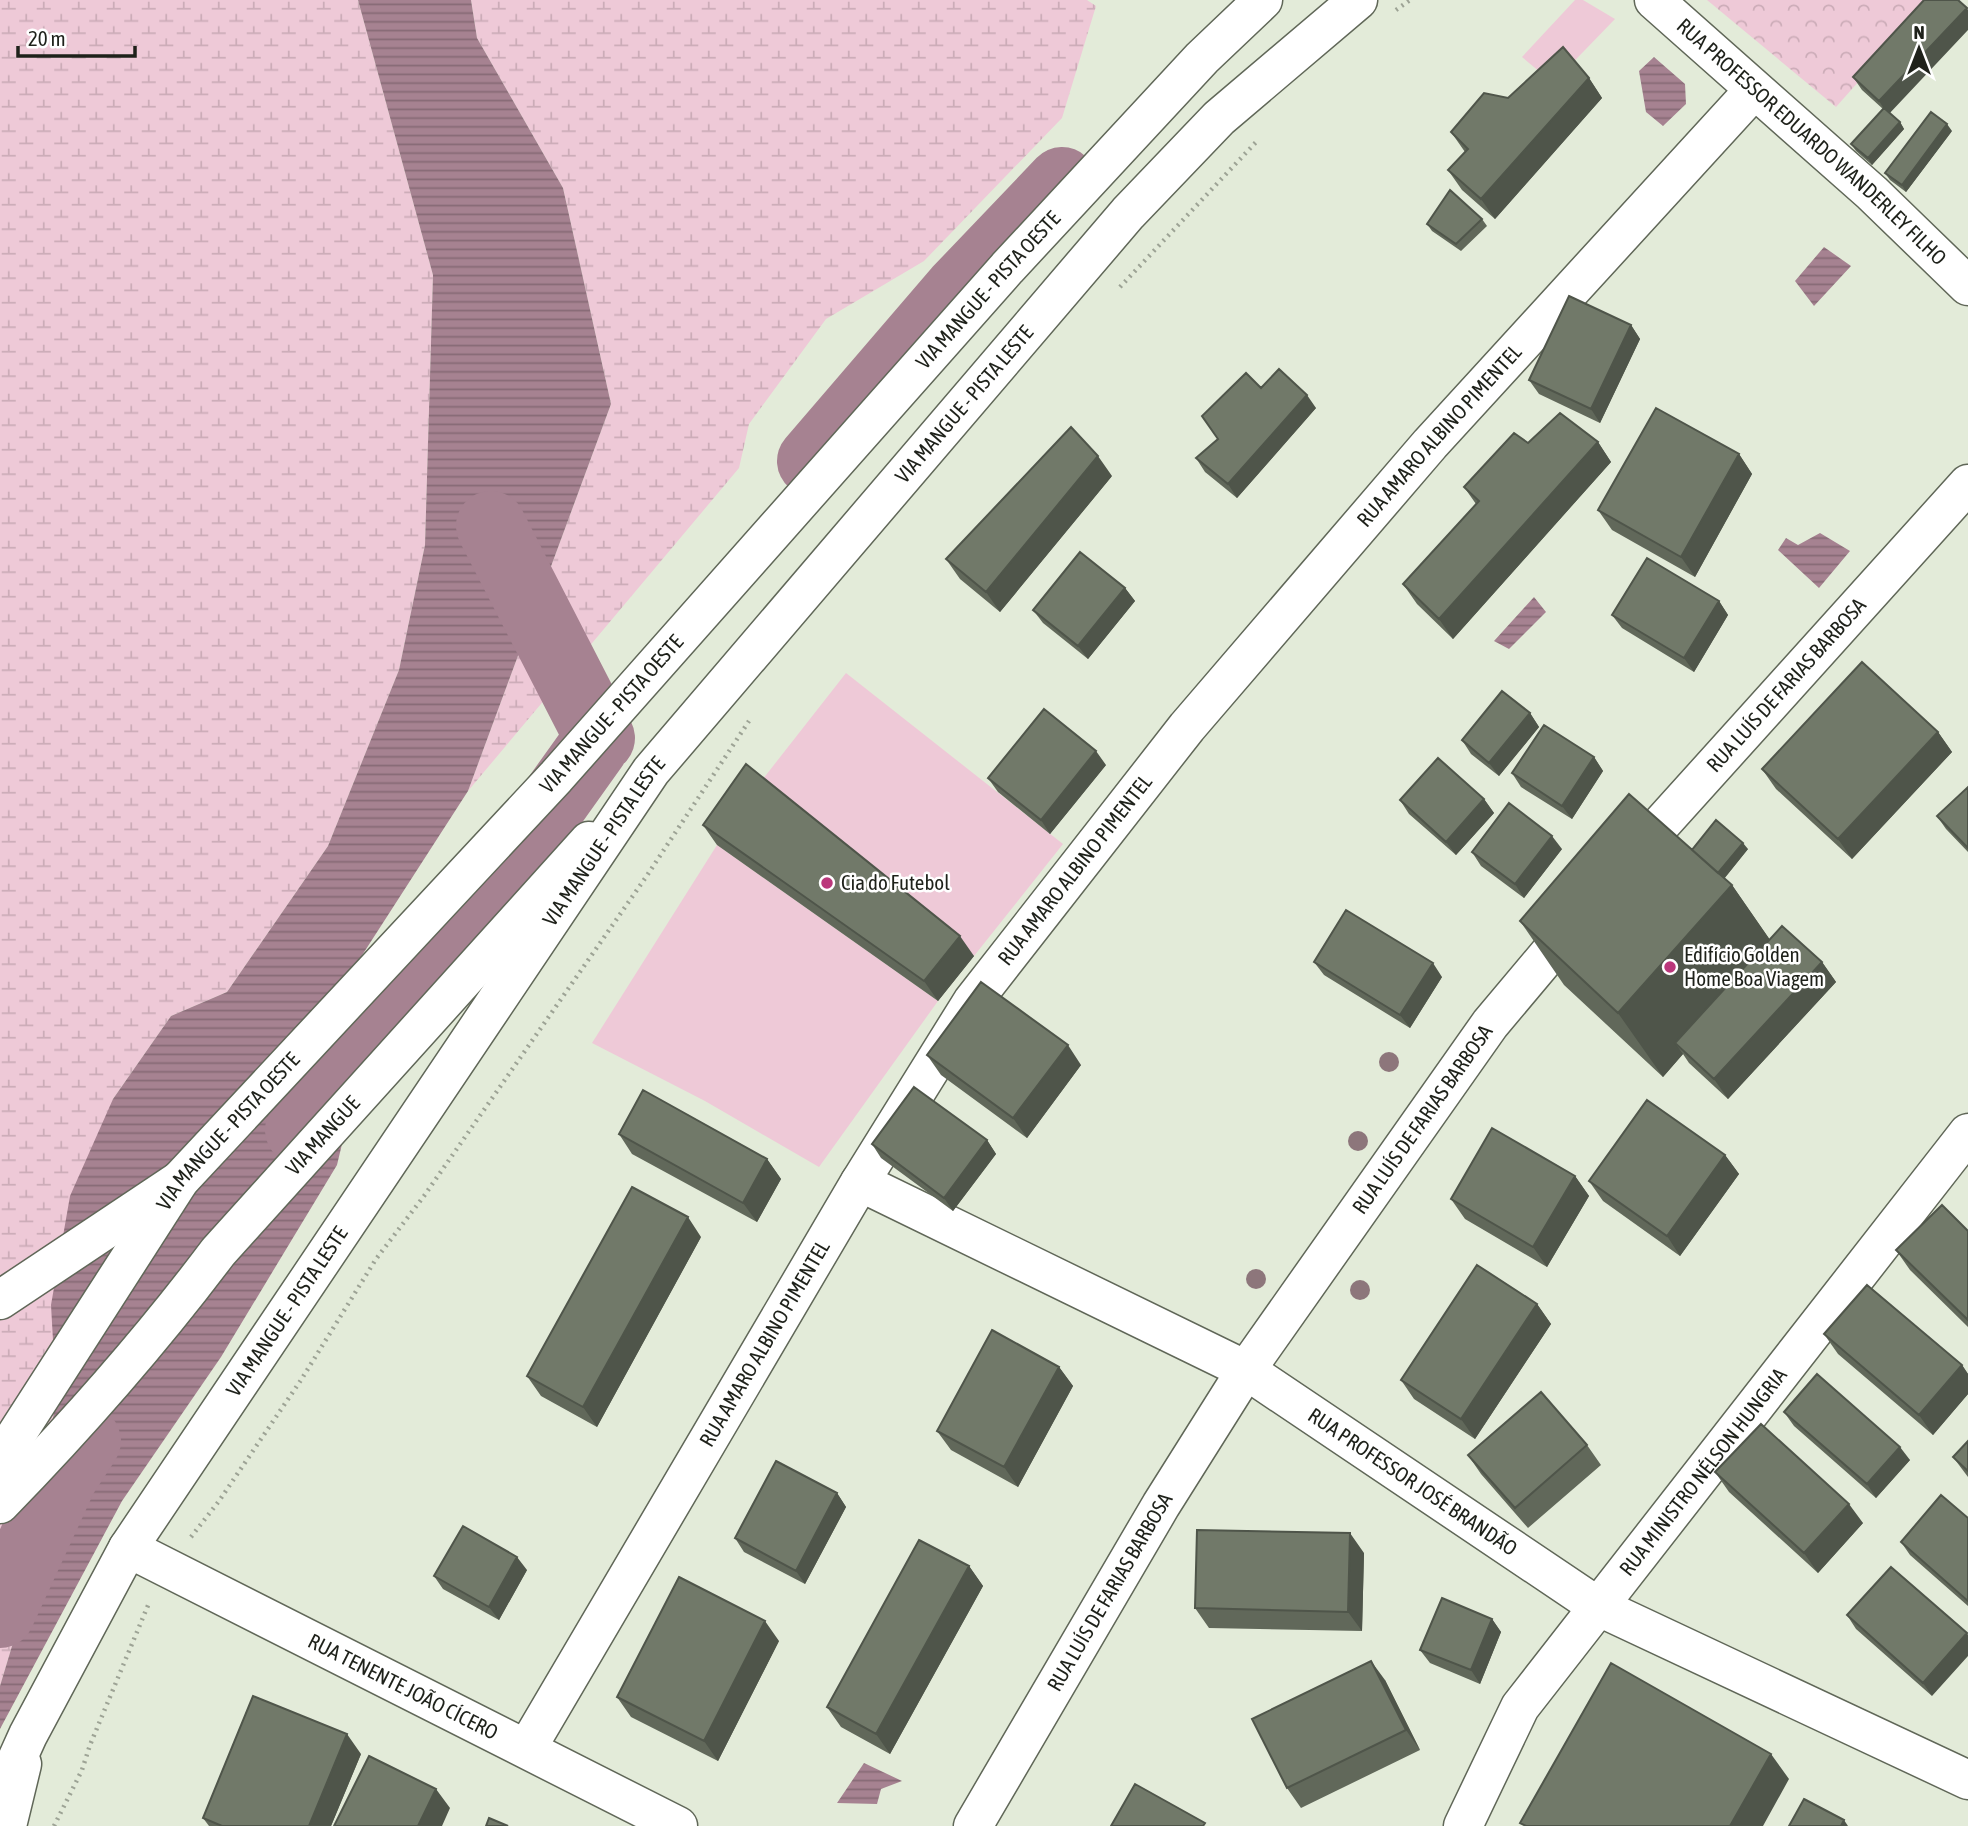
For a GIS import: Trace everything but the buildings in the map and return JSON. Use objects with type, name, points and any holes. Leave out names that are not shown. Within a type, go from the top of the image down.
[{"type":"street","name":"VIA MANGUE - PISTA OESTE","points":[[0,1460],[180,1180],[556,777],[1007,268],[1202,58],[1263,0]]},
{"type":"street","name":"RUA PROFESSOR EDUARDO WANDERLEY FILHO","points":[[1654,0],[1872,193],[1968,286]]},
{"type":"street","name":"VIA MANGUE - PISTA LESTE","points":[[0,1797],[28,1735],[128,1548],[651,771],[1128,213],[1219,118],[1374,7]]},
{"type":"street","name":"RUA AMARO ALBINO PIMENTEL","points":[[527,1748],[860,1182],[972,1002],[1187,727],[1430,444],[1754,90]]},
{"type":"street","name":"RUA LUÍS DE FARIAS BARBOSA","points":[[973,1826],[1161,1505],[1246,1370],[1490,1024],[1667,814],[1968,484]]},
{"type":"street","name":"VIA MANGUE","points":[[0,1504],[68,1434],[169,1317],[218,1252],[651,771]]},
{"type":"street","name":"RUA MINISTRO NÉLSON HUNGRIA","points":[[1463,1826],[1520,1707],[1968,1133]]},
{"type":"street","points":[[0,1300],[180,1180]]},
{"type":"street","name":"RUA PROFESSOR JOSÉ BRANDÃO","points":[[860,1182],[1246,1370],[1597,1605],[1968,1780]]},
{"type":"street","name":"RUA TENENTE JOÃO CÍCERO","points":[[128,1548],[678,1826]]},
{"type":"street","points":[[7,1826],[28,1735]]},
{"type":"path","points":[[1374,7],[1410,0]]},
{"type":"path","points":[[1116,292],[1266,131]]},
{"type":"path","points":[[186,1543],[234,1479],[332,1334],[376,1259],[424,1196],[630,900],[756,710]]},
{"type":"path","points":[[54,1826],[82,1770],[150,1599]]},
{"type":"green space","points":[[0,0],[358,0],[433,275],[425,545],[399,670],[328,846],[227,992],[171,1016],[113,1099],[56,1394],[34,1573],[0,1686]]},
{"type":"green space","points":[[471,0],[1087,0],[1096,6],[1062,118],[924,261],[826,319],[749,424],[739,468],[468,791],[611,404],[563,188],[477,38]]},
{"type":"green space","points":[[1575,0],[1583,0],[1615,19],[1553,83],[1522,57]]},
{"type":"green space","points":[[1707,0],[1931,0],[1836,107]]},
{"type":"green space","points":[[846,673],[1063,844],[974,956],[759,784]]},
{"type":"green space","points":[[717,845],[938,1001],[819,1167],[705,1101],[592,1043]]},
{"type":"shaded area","points":[[358,0],[471,0],[477,38],[563,188],[611,404],[468,791],[310,1036],[385,964],[337,1165],[221,1357],[122,1501],[0,1729],[0,1686],[34,1573],[56,1394],[51,1305],[70,1196],[113,1099],[171,1016],[227,992],[328,846],[399,670],[425,545],[433,275]]},
{"type":"shaded area","points":[[1654,57],[1685,84],[1686,104],[1663,126],[1646,112],[1639,71]]},
{"type":"shaded area","points":[[1824,247],[1851,266],[1814,306],[1795,281]]},
{"type":"shaded area","points":[[1820,533],[1850,551],[1819,588],[1778,550],[1786,538],[1798,545]]},
{"type":"shaded area","points":[[1534,597],[1546,612],[1509,649],[1494,641]]},
{"type":"shaded area","points":[[864,1763],[902,1781],[881,1789],[877,1804],[837,1803]]},
{"type":"waterway","points":[[812,461],[958,291],[1062,182]]},
{"type":"waterway","points":[[491,526],[600,738]]},
{"type":"waterway","points":[[300,1130],[409,1005],[593,747]]},
{"type":"waterway","points":[[0,1613],[63,1476],[86,1441]]},
{"type":"place","name":"Cia do Futebol","points":[[827,883]]},
{"type":"place","name":"Edifício Golden Home Boa Viagem","points":[[1670,967]]}]
